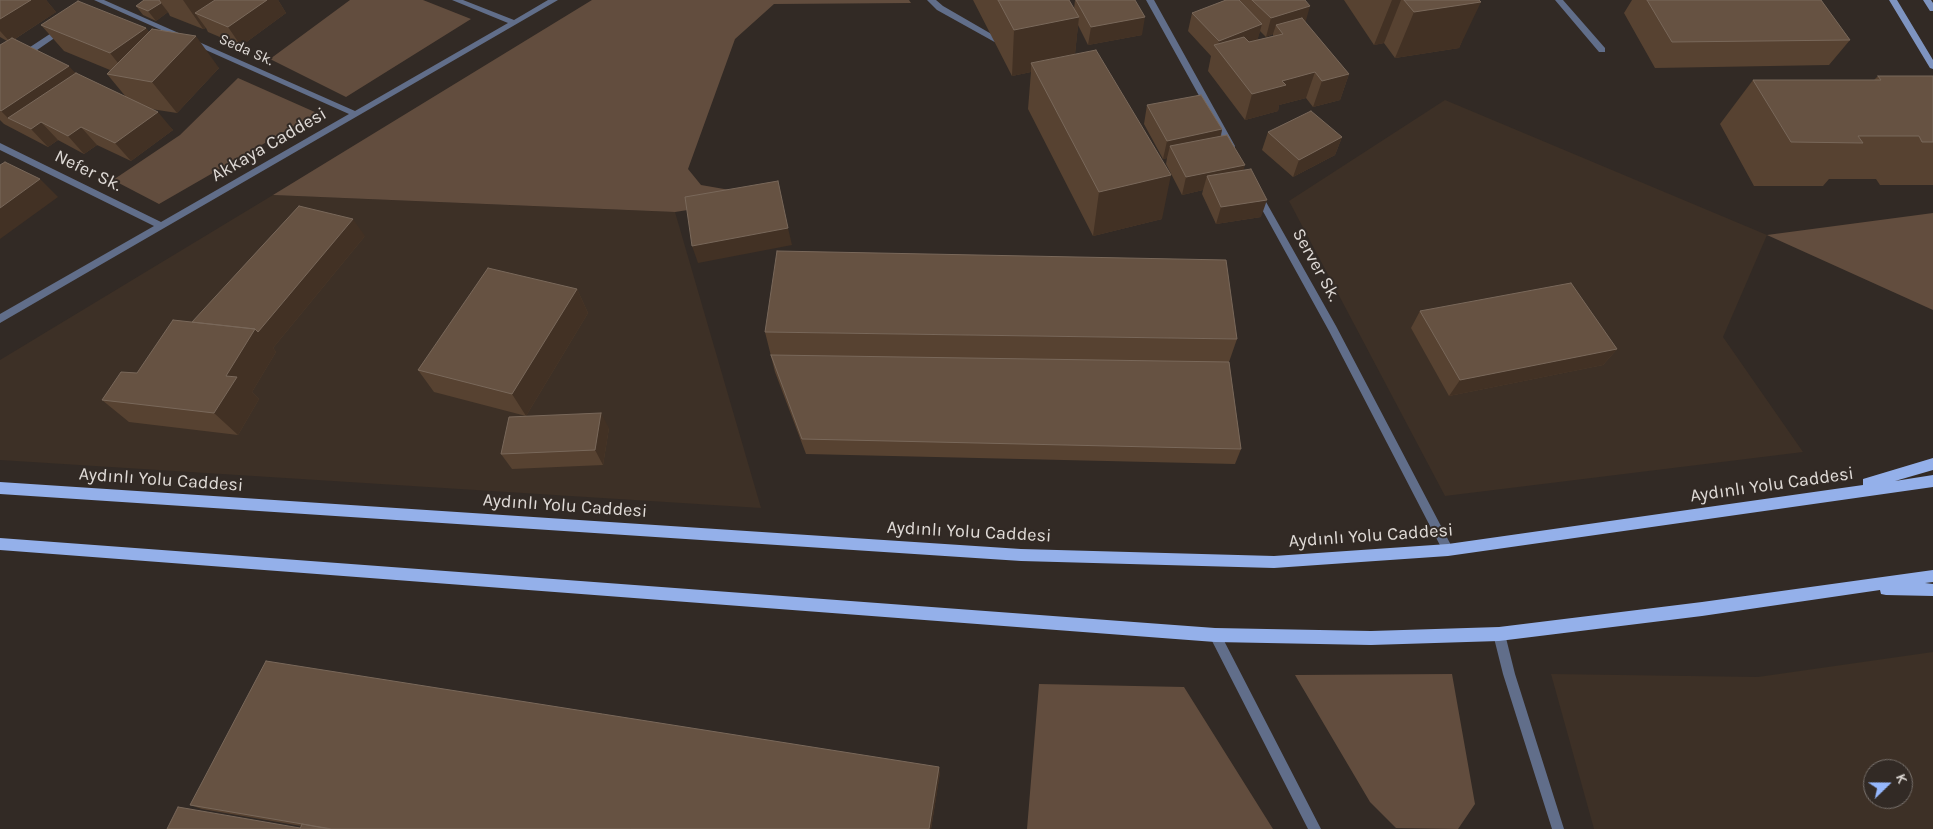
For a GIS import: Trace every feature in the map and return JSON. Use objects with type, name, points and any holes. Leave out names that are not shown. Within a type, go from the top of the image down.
[{"type":"main road","points":[[1892,0],[1933,66]]},
{"type":"main road","points":[[1927,0],[1933,9]]},
{"type":"main road","points":[[1828,496],[1933,464]]},
{"type":"main road","name":"Aydınlı Yolu Caddesi","points":[[0,488],[1011,554],[1140,560],[1274,562],[1448,550],[1933,481]]},
{"type":"main road","points":[[0,544],[1215,635],[1371,638],[1499,634],[1933,576]]},
{"type":"main road","points":[[1846,589],[1933,590]]},
{"type":"street","points":[[456,0],[513,22]]},
{"type":"street","name":"Akkaya Caddesi","points":[[0,319],[554,0]]},
{"type":"street","points":[[931,0],[940,8],[1003,43],[1010,50]]},
{"type":"street","points":[[1150,0],[1236,156]]},
{"type":"street","points":[[1559,0],[1602,50]]},
{"type":"street","name":"Seda Sk.","points":[[102,3],[355,114]]},
{"type":"street","points":[[16,60],[73,24]]},
{"type":"street","name":"Nefer Sk.","points":[[0,146],[162,226]]},
{"type":"street","name":"Server Sk.","points":[[1255,190],[1333,329],[1448,550]]},
{"type":"street","points":[[1499,634],[1509,674],[1558,829]]},
{"type":"street","points":[[1215,635],[1315,829]]},
{"type":"shaded area","points":[[350,0],[423,0],[471,19],[346,97],[270,59]]},
{"type":"shaded area","points":[[592,0],[909,0],[911,3],[774,4],[735,39],[688,169],[701,185],[770,197],[675,212],[273,195]]},
{"type":"shaded area","points":[[238,78],[317,113],[159,204],[113,180],[180,135]]},
{"type":"shaded area","points":[[1445,100],[1767,235],[1723,337],[1803,452],[1445,496],[1289,201]]},
{"type":"shaded area","points":[[273,195],[675,212],[761,508],[0,460],[0,360]]},
{"type":"shaded area","points":[[1933,213],[1933,310],[1767,235]]},
{"type":"shaded area","points":[[1933,652],[1933,829],[1594,829],[1551,674],[1758,677]]},
{"type":"shaded area","points":[[1452,674],[1475,804],[1458,829],[1396,828],[1370,802],[1295,675]]},
{"type":"shaded area","points":[[1039,684],[1184,687],[1273,829],[1027,829]]},
{"type":"building","points":[[0,0],[31,0],[0,19]]},
{"type":"building","points":[[144,0],[159,0],[161,3],[148,11],[136,6]]},
{"type":"building","points":[[215,0],[267,0],[228,27],[195,13]]},
{"type":"building","points":[[998,0],[1069,0],[1079,17],[1014,30]]},
{"type":"building","points":[[1076,0],[1135,0],[1145,17],[1091,27]]},
{"type":"building","points":[[1226,0],[1239,0],[1262,24],[1219,41],[1192,13]]},
{"type":"building","points":[[1252,0],[1305,0],[1310,6],[1271,18]]},
{"type":"building","points":[[1404,0],[1479,0],[1481,2],[1414,12]]},
{"type":"building","points":[[1647,0],[1821,0],[1850,40],[1672,42]]},
{"type":"building","points":[[78,1],[146,28],[110,53],[41,25]]},
{"type":"building","points":[[1302,18],[1349,74],[1322,81],[1315,72],[1282,81],[1286,85],[1252,94],[1214,45],[1244,37],[1249,42],[1283,34],[1276,25]]},
{"type":"building","points":[[152,29],[196,36],[152,82],[107,74]]},
{"type":"building","points":[[12,38],[69,66],[1,111],[0,45]]},
{"type":"building","points":[[1096,50],[1171,175],[1099,192],[1031,63]]},
{"type":"building","points":[[76,73],[158,112],[115,143],[81,127],[68,136],[41,122],[31,129],[8,118]]},
{"type":"building","points":[[1878,76],[1933,76],[1933,142],[1922,142],[1919,136],[1858,136],[1863,143],[1791,142],[1753,80],[1881,80]]},
{"type":"building","points":[[1201,95],[1222,129],[1167,141],[1147,105]]},
{"type":"building","points":[[1311,111],[1342,137],[1299,160],[1268,132]]},
{"type":"building","points":[[1227,135],[1245,165],[1186,177],[1170,146]]},
{"type":"building","points":[[5,162],[40,179],[0,208],[0,165]]},
{"type":"building","points":[[1251,169],[1267,200],[1221,207],[1207,176]]},
{"type":"building","points":[[778,181],[788,228],[692,246],[685,197]]},
{"type":"building","points":[[299,206],[353,219],[258,332],[255,329],[192,322]]},
{"type":"building","points":[[777,251],[1226,260],[1237,339],[765,332]]},
{"type":"building","points":[[488,268],[577,289],[512,394],[418,370]]},
{"type":"building","points":[[1571,283],[1617,349],[1460,380],[1420,311]]},
{"type":"building","points":[[173,320],[255,329],[226,376],[237,377],[214,413],[102,400],[121,372],[137,373]]},
{"type":"building","points":[[771,355],[1229,362],[1241,449],[802,439]]},
{"type":"building","points":[[601,413],[595,450],[501,454],[509,417]]},
{"type":"building","points":[[266,661],[939,767],[929,829],[332,829],[190,805]]},
{"type":"building","points":[[178,807],[300,828],[300,829],[167,829]]},
{"type":"building","points":[[302,824],[329,829],[300,829]]}]
